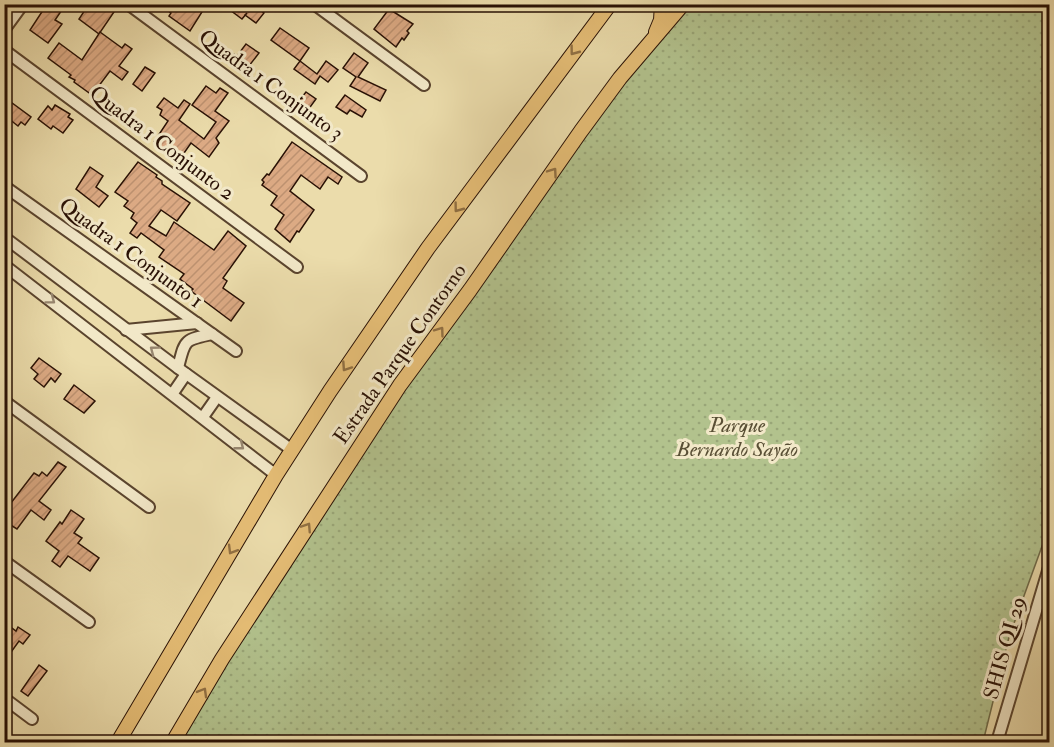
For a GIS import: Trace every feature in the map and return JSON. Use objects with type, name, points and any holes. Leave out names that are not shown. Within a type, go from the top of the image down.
[{"type":"main road","points":[[606,9],[619,4]]},
{"type":"main road","points":[[651,42],[661,20],[662,4]]},
{"type":"main road","name":"Estrada Parque Contorno","points":[[173,742],[222,659],[400,385],[471,290],[620,78],[683,4]]},
{"type":"main road","name":"Estrada Parque Contorno","points":[[118,742],[276,475],[330,391],[428,248],[606,9]]},
{"type":"street","points":[[4,30],[23,4]]},
{"type":"street","name":"Quadra 1 Conjunto 3","points":[[128,4],[361,176]]},
{"type":"street","points":[[314,4],[424,85]]},
{"type":"street","name":"Quadra 1 Conjunto 2","points":[[4,50],[297,267]]},
{"type":"street","name":"Quadra 1 Conjunto 1","points":[[4,186],[236,351]]},
{"type":"street","points":[[4,237],[126,330],[292,450]]},
{"type":"street","points":[[4,265],[173,393],[276,475]]},
{"type":"street","points":[[126,330],[197,323]]},
{"type":"street","points":[[173,393],[182,371],[185,343],[190,339],[212,334]]},
{"type":"street","points":[[203,417],[217,397]]},
{"type":"street","points":[[4,401],[149,507]]},
{"type":"street","points":[[4,561],[89,622]]},
{"type":"street","name":"SHIS QI 29","points":[[998,742],[1050,564]]},
{"type":"street","points":[[4,698],[32,719]]},
{"type":"green space","name":"Parque Bernardo Sayão","points":[[676,5],[1049,5],[1049,527],[1009,637],[983,742],[178,742],[332,477]]},
{"type":"building","points":[[47,4],[66,4],[55,20],[62,24],[48,43],[30,30]]},
{"type":"building","points":[[89,4],[103,4],[114,12],[99,34],[79,19]]},
{"type":"building","points":[[171,4],[207,4],[190,31],[169,16],[171,13],[167,10]]},
{"type":"building","points":[[222,4],[241,4],[249,10],[253,5],[264,13],[256,23],[245,15],[242,19]]},
{"type":"building","points":[[389,9],[413,24],[404,40],[402,38],[396,47],[374,29]]},
{"type":"building","points":[[280,28],[309,48],[300,61],[271,40]]},
{"type":"building","points":[[100,32],[122,48],[125,44],[132,49],[119,66],[128,72],[122,80],[110,71],[92,95],[48,58],[59,43],[82,60]]},
{"type":"building","points":[[246,44],[259,53],[245,71],[229,61],[234,54],[237,56]]},
{"type":"building","points":[[354,53],[368,63],[358,77],[386,90],[380,101],[350,86],[356,77],[343,68]]},
{"type":"building","points":[[300,61],[317,74],[326,61],[338,70],[328,82],[320,76],[315,84],[294,69]]},
{"type":"building","points":[[145,67],[155,73],[142,91],[133,84]]},
{"type":"building","points":[[206,86],[216,93],[220,88],[228,93],[215,111],[229,121],[216,138],[219,143],[209,157],[191,143],[177,163],[154,142],[168,121],[160,115],[162,110],[157,107],[164,98],[178,108],[184,100],[190,104],[179,120],[204,139],[216,122],[192,105]]},
{"type":"building","points":[[306,92],[316,99],[305,114],[294,107]]},
{"type":"building","points":[[345,95],[366,110],[362,117],[350,110],[347,114],[336,107]]},
{"type":"building","points":[[4,97],[31,117],[25,125],[21,122],[18,126],[4,115]]},
{"type":"building","points":[[55,105],[70,114],[68,117],[73,120],[63,133],[53,126],[51,129],[38,119],[48,106],[52,110]]},
{"type":"building","points":[[292,142],[342,177],[338,184],[328,177],[320,189],[301,175],[290,191],[314,210],[290,242],[275,229],[284,215],[271,205],[277,196],[262,185],[264,182],[262,180],[267,174],[269,175]]},
{"type":"building","points":[[138,162],[157,175],[156,177],[162,181],[162,184],[190,203],[177,221],[161,210],[149,226],[166,236],[174,222],[214,250],[228,231],[246,246],[223,278],[227,281],[223,288],[244,303],[231,321],[191,291],[193,289],[180,279],[184,274],[159,257],[164,250],[141,233],[137,238],[130,233],[137,223],[131,218],[134,213],[124,206],[128,201],[115,192]]},
{"type":"building","points":[[90,167],[103,176],[96,187],[108,196],[99,207],[76,189]]},
{"type":"building","points":[[39,358],[61,374],[55,382],[51,378],[44,387],[34,379],[38,374],[31,368]]},
{"type":"building","points":[[74,385],[95,401],[84,413],[64,399]]},
{"type":"building","points":[[58,462],[66,467],[39,501],[51,510],[44,520],[31,510],[17,529],[4,521],[4,512],[34,473],[39,476],[42,472],[47,476]]},
{"type":"building","points":[[71,510],[84,519],[74,533],[82,538],[78,543],[99,558],[90,571],[68,556],[60,567],[52,561],[59,551],[46,541]]},
{"type":"building","points":[[4,622],[16,631],[18,627],[30,635],[23,644],[19,641],[4,662]]},
{"type":"building","points":[[39,665],[47,671],[28,696],[21,691]]}]
